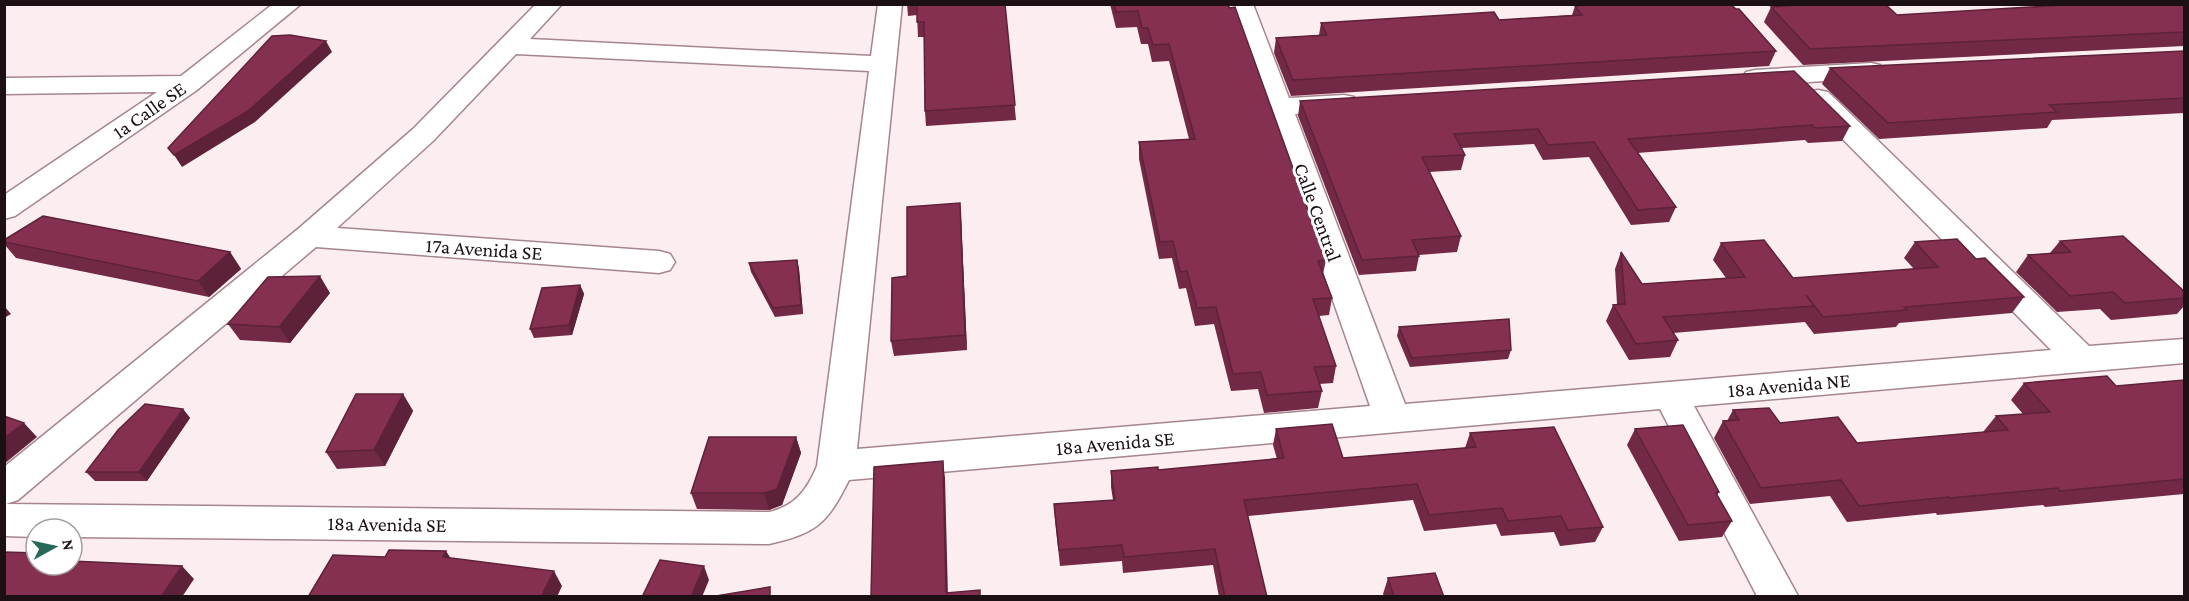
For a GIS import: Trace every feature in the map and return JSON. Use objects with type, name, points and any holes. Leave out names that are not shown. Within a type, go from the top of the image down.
[{"type":"street","name":"1a Calle SE","points":[[4,209],[188,84],[290,4]]},
{"type":"street","points":[[4,489],[309,236],[423,135],[512,46],[550,4]]},
{"type":"street","points":[[836,466],[890,4]]},
{"type":"street","name":"Calle Central","points":[[1241,4],[1393,419]]},
{"type":"street","points":[[512,46],[883,64]]},
{"type":"street","points":[[1771,49],[2081,360]]},
{"type":"street","points":[[1725,80],[1902,70]]},
{"type":"street","points":[[4,86],[188,84]]},
{"type":"street","points":[[1280,107],[1373,101]]},
{"type":"street","name":"17a Avenida SE","points":[[309,236],[659,261]]},
{"type":"street","name":"18a Avenida NE","points":[[1393,419],[2184,351]]},
{"type":"street","points":[[1670,395],[1778,597]]},
{"type":"street","name":"18a Avenida SE","points":[[4,520],[769,528],[797,520],[815,503],[826,488],[836,466],[1393,419]]},
{"type":"building","points":[[917,4],[1005,4],[1015,105],[925,111],[924,22],[917,22]]},
{"type":"building","points":[[1114,4],[1228,4],[1229,8],[1235,7],[1326,260],[1318,261],[1332,298],[1313,299],[1336,366],[1314,367],[1322,391],[1267,395],[1261,372],[1233,374],[1216,307],[1197,308],[1187,271],[1180,272],[1173,241],[1160,242],[1139,142],[1195,139],[1169,44],[1153,45],[1148,28],[1142,28],[1138,11],[1116,12]]},
{"type":"building","points":[[1730,4],[1739,9],[1776,51],[1293,80],[1276,38],[1327,35],[1321,23],[1494,12],[1499,20],[1582,15],[1575,6]]},
{"type":"building","points":[[1815,4],[1885,4],[1897,15],[2081,4],[2184,4],[2184,32],[1810,49],[1771,7]]},
{"type":"building","points":[[290,35],[326,41],[248,111],[174,155],[168,148],[272,36]]},
{"type":"building","points":[[2184,51],[2184,98],[2049,105],[2057,112],[1888,123],[1830,68]]},
{"type":"building","points":[[1794,71],[1850,126],[1815,128],[1812,125],[1628,139],[1676,207],[1638,210],[1594,142],[1548,145],[1538,129],[1454,134],[1465,155],[1422,157],[1461,236],[1412,240],[1419,256],[1362,260],[1300,101]]},
{"type":"building","points":[[960,203],[965,335],[891,341],[892,278],[907,276],[907,207]]},
{"type":"building","points":[[43,216],[230,252],[198,281],[4,242]]},
{"type":"building","points":[[2123,236],[2184,291],[2184,298],[2125,303],[2113,292],[2070,296],[2028,255],[2071,252],[2060,241]]},
{"type":"building","points":[[1957,239],[1976,259],[1985,258],[2024,297],[1904,307],[1907,310],[1823,317],[1806,295],[1814,306],[1663,317],[1678,340],[1636,344],[1613,305],[1625,304],[1621,252],[1642,284],[1745,277],[1721,243],[1764,240],[1793,278],[1938,267],[1915,242]]},
{"type":"building","points":[[797,260],[801,305],[773,308],[749,263]]},
{"type":"building","points":[[320,276],[279,327],[228,324],[268,277]]},
{"type":"building","points":[[580,285],[569,325],[530,329],[542,288]]},
{"type":"building","points":[[1509,319],[1511,350],[1412,358],[1399,327]]},
{"type":"building","points":[[2107,376],[2116,386],[2184,380],[2184,479],[1859,506],[1841,480],[1761,488],[1723,421],[1739,420],[1733,410],[1769,408],[1780,423],[1838,417],[1857,443],[2008,430],[1996,416],[2050,412],[2024,383]]},
{"type":"building","points":[[356,394],[403,394],[374,450],[326,452]]},
{"type":"building","points":[[145,404],[183,409],[139,472],[86,472],[118,430]]},
{"type":"building","points":[[4,416],[24,423],[4,438]]},
{"type":"building","points":[[1332,424],[1343,458],[1476,447],[1470,433],[1554,427],[1603,527],[1568,530],[1561,516],[1508,521],[1502,508],[1429,515],[1417,484],[1244,500],[1267,597],[1225,597],[1215,549],[1124,557],[1122,545],[1059,550],[1054,504],[1115,500],[1111,471],[1158,467],[1158,470],[1284,458],[1276,429]]},
{"type":"building","points":[[1683,425],[1732,521],[1688,525],[1635,429]]},
{"type":"building","points":[[709,437],[796,437],[777,489],[764,493],[691,493]]},
{"type":"building","points":[[943,461],[946,593],[980,590],[980,597],[871,597],[874,467]]},
{"type":"building","points":[[389,550],[446,551],[443,557],[554,571],[541,597],[308,597],[333,555],[385,557]]},
{"type":"building","points":[[4,552],[24,553],[24,577],[84,577],[84,562],[182,566],[161,597],[4,597]]},
{"type":"building","points":[[660,560],[704,566],[691,597],[642,597]]},
{"type":"building","points":[[1435,573],[1444,597],[1394,597],[1388,578]]},
{"type":"building","points":[[770,587],[770,597],[710,597]]}]
